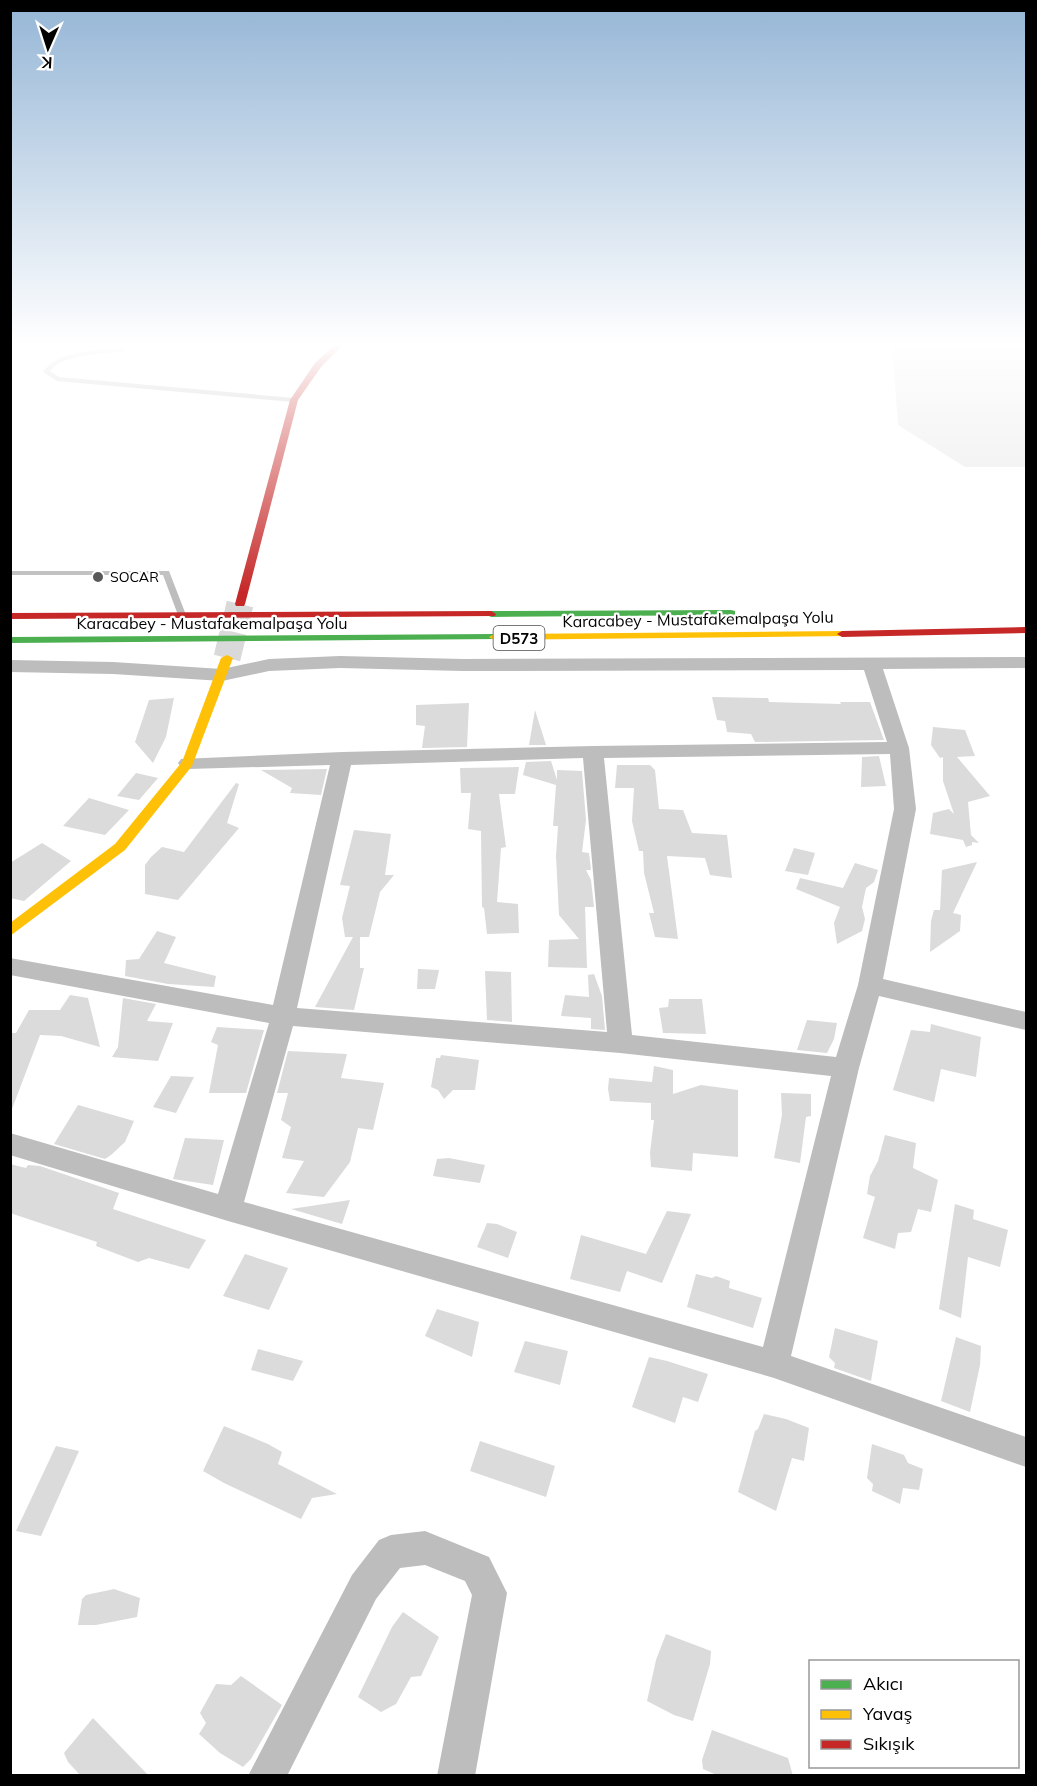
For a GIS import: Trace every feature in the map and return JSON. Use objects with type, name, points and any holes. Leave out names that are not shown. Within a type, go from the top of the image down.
[{"type":"main road","points":[[240,604],[287,426]]},
{"type":"main road","name":"Karacabey - Mustafakemalpaşa Yolu","points":[[10,616],[746,613]]},
{"type":"main road","name":"Karacabey - Mustafakemalpaşa Yolu","points":[[10,640],[706,636],[1026,630]]},
{"type":"main road","points":[[10,931],[120,847],[188,763],[224,666]]},
{"type":"street","points":[[10,666],[112,668],[340,662],[463,665],[1026,662]]},
{"type":"street","points":[[774,1364],[846,1068],[870,984],[905,809],[899,748],[872,664]]},
{"type":"street","points":[[188,763],[593,752],[899,748]]},
{"type":"street","points":[[593,752],[620,1043]]},
{"type":"street","points":[[228,1209],[283,1016],[342,758]]},
{"type":"street","points":[[10,966],[283,1016],[620,1043],[846,1068]]},
{"type":"street","points":[[870,984],[1026,1021]]},
{"type":"street","points":[[10,1144],[228,1209],[774,1364],[1026,1452]]},
{"type":"street","points":[[267,1776],[364,1587],[391,1552],[425,1548],[477,1569],[490,1593],[456,1776]]},
{"type":"lane","points":[[10,573],[166,573],[182,615]]},
{"type":"shaded area","points":[[900,426],[1026,426],[1026,467],[965,467]]},
{"type":"building","points":[[712,697],[768,698],[769,702],[841,704],[840,702],[870,702],[884,740],[755,742],[751,734],[727,732],[725,721],[717,720]]},
{"type":"building","points":[[174,698],[166,737],[153,763],[135,742],[149,700]]},
{"type":"building","points":[[469,703],[467,747],[422,748],[425,726],[416,725],[416,705]]},
{"type":"building","points":[[535,710],[546,745],[529,745]]},
{"type":"building","points":[[933,727],[965,730],[975,756],[957,757],[990,796],[968,802],[971,835],[979,843],[972,842],[972,845],[966,847],[963,840],[930,834],[933,813],[949,809],[954,814],[943,781],[943,757],[940,758],[931,745]]},
{"type":"building","points":[[879,756],[886,786],[861,787],[862,757]]},
{"type":"building","points":[[551,761],[557,780],[557,770],[582,771],[586,820],[582,852],[589,853],[591,870],[586,870],[591,880],[594,907],[585,907],[587,968],[548,967],[549,940],[579,939],[559,915],[556,856],[558,826],[553,826],[556,785],[523,775],[526,762]]},
{"type":"building","points":[[617,765],[650,765],[655,770],[659,809],[683,810],[692,833],[727,835],[732,878],[710,875],[705,858],[667,856],[678,939],[655,937],[649,913],[654,913],[644,873],[643,851],[639,851],[632,821],[634,788],[615,788]]},
{"type":"building","points":[[519,767],[515,794],[499,794],[506,847],[501,848],[497,902],[518,904],[519,933],[487,934],[482,907],[481,831],[468,829],[471,793],[461,793],[460,768]]},
{"type":"building","points":[[327,769],[321,795],[290,793],[292,788],[261,770]]},
{"type":"building","points":[[136,773],[158,778],[139,800],[117,796]]},
{"type":"building","points":[[236,783],[239,784],[227,823],[239,828],[178,900],[145,894],[145,865],[151,857],[162,847],[184,852]]},
{"type":"building","points":[[89,798],[129,810],[105,835],[63,826]]},
{"type":"building","points":[[354,830],[391,834],[385,875],[394,875],[380,892],[369,937],[360,937],[360,968],[364,968],[354,1010],[315,1007],[353,937],[345,937],[342,918],[350,886],[340,885]]},
{"type":"building","points":[[42,843],[71,861],[24,901],[10,898],[10,863]]},
{"type":"building","points":[[794,848],[815,853],[808,875],[785,871]]},
{"type":"building","points":[[977,862],[953,913],[961,915],[960,931],[930,952],[931,921],[934,910],[940,910],[942,870]]},
{"type":"building","points":[[855,863],[878,870],[874,882],[866,888],[862,907],[865,919],[862,931],[837,944],[834,923],[840,907],[796,889],[800,878],[843,888]]},
{"type":"building","points":[[157,931],[176,937],[164,963],[216,976],[214,987],[168,984],[125,976],[126,960],[139,959]]},
{"type":"building","points":[[418,969],[439,970],[435,989],[417,989]]},
{"type":"building","points":[[485,971],[511,972],[512,1022],[487,1020]]},
{"type":"building","points":[[594,974],[602,996],[605,1030],[591,1029],[591,1018],[561,1016],[565,995],[589,997],[588,975]]},
{"type":"building","points":[[70,995],[88,998],[100,1047],[61,1036],[40,1035],[12,1109],[10,1109],[10,1033],[16,1033],[29,1010],[60,1010]]},
{"type":"building","points":[[123,998],[156,1004],[147,1021],[173,1023],[158,1061],[112,1057],[118,1047]]},
{"type":"building","points":[[669,999],[702,999],[706,1034],[663,1033],[659,1008],[668,1007]]},
{"type":"building","points":[[807,1020],[837,1023],[834,1039],[827,1053],[797,1050]]},
{"type":"building","points":[[931,1024],[981,1037],[976,1077],[941,1069],[934,1102],[893,1090],[911,1030],[930,1032]]},
{"type":"building","points":[[217,1027],[264,1030],[246,1093],[209,1093],[218,1045],[211,1042]]},
{"type":"building","points":[[288,1051],[347,1054],[341,1078],[384,1083],[373,1130],[358,1128],[350,1162],[324,1197],[286,1193],[304,1161],[282,1158],[291,1127],[281,1120],[288,1093],[277,1093]]},
{"type":"building","points":[[441,1055],[479,1060],[475,1090],[453,1090],[444,1099],[438,1090],[431,1087],[436,1058],[440,1058]]},
{"type":"building","points":[[654,1066],[673,1070],[673,1094],[701,1085],[738,1090],[738,1157],[693,1153],[692,1171],[651,1167],[650,1153],[654,1120],[651,1120],[651,1103],[610,1101],[608,1089],[609,1078],[652,1082]]},
{"type":"building","points":[[171,1076],[194,1077],[176,1113],[153,1107]]},
{"type":"building","points":[[781,1093],[811,1094],[811,1116],[806,1117],[800,1163],[774,1158],[782,1115]]},
{"type":"building","points":[[78,1105],[134,1121],[125,1142],[105,1159],[54,1144]]},
{"type":"building","points":[[885,1135],[916,1143],[913,1168],[938,1180],[931,1212],[918,1209],[911,1232],[898,1233],[895,1249],[863,1238],[875,1197],[867,1194],[870,1176],[878,1161]]},
{"type":"building","points":[[185,1138],[224,1140],[213,1185],[173,1179]]},
{"type":"building","points":[[449,1158],[485,1165],[480,1183],[433,1176],[437,1159]]},
{"type":"building","points":[[10,1164],[26,1168],[28,1165],[40,1166],[119,1193],[113,1209],[206,1240],[189,1269],[149,1258],[138,1262],[96,1246],[97,1242],[10,1213]]},
{"type":"building","points":[[350,1200],[342,1224],[291,1209]]},
{"type":"building","points":[[955,1204],[974,1210],[973,1219],[1008,1230],[1000,1267],[968,1257],[961,1318],[939,1309]]},
{"type":"building","points":[[667,1211],[691,1214],[662,1283],[627,1271],[620,1292],[570,1279],[581,1235],[646,1254]]},
{"type":"building","points":[[487,1223],[497,1224],[517,1232],[508,1258],[477,1247]]},
{"type":"building","points":[[245,1254],[288,1268],[269,1310],[223,1296]]},
{"type":"building","points":[[696,1274],[712,1278],[716,1276],[730,1281],[729,1288],[762,1298],[753,1328],[687,1307]]},
{"type":"building","points":[[437,1309],[479,1322],[472,1357],[425,1336]]},
{"type":"building","points":[[835,1328],[878,1341],[871,1381],[834,1368],[835,1363],[829,1357]]},
{"type":"building","points":[[956,1337],[981,1346],[980,1365],[970,1412],[941,1401]]},
{"type":"building","points":[[525,1341],[568,1351],[560,1385],[514,1372]]},
{"type":"building","points":[[258,1349],[303,1361],[293,1381],[251,1370]]},
{"type":"building","points":[[649,1357],[708,1374],[698,1402],[683,1397],[675,1423],[632,1407]]},
{"type":"building","points":[[764,1414],[809,1428],[804,1461],[792,1458],[776,1511],[738,1492],[755,1431]]},
{"type":"building","points":[[224,1426],[282,1452],[278,1464],[337,1494],[312,1498],[301,1519],[203,1471]]},
{"type":"building","points":[[480,1441],[555,1466],[546,1497],[470,1471]]},
{"type":"building","points":[[872,1444],[904,1455],[908,1463],[923,1469],[919,1490],[903,1488],[900,1504],[872,1491],[873,1484],[867,1478]]},
{"type":"building","points":[[56,1446],[79,1451],[41,1536],[16,1531]]},
{"type":"building","points":[[114,1589],[140,1598],[137,1617],[96,1625],[78,1625],[82,1599],[86,1595]]},
{"type":"building","points":[[403,1612],[439,1637],[421,1676],[411,1677],[396,1704],[381,1712],[358,1697],[392,1627]]},
{"type":"building","points":[[666,1634],[711,1651],[710,1664],[693,1721],[674,1715],[647,1701],[656,1660]]},
{"type":"building","points":[[241,1676],[282,1705],[251,1759],[243,1767],[220,1753],[199,1734],[206,1723],[200,1713],[216,1684],[231,1685]]},
{"type":"building","points":[[93,1718],[149,1776],[81,1776],[68,1762],[64,1753]]},
{"type":"building","points":[[712,1730],[788,1758],[793,1776],[719,1776],[703,1769],[702,1760]]},
{"type":"tunnel","points":[[227,658],[240,604]]},
{"type":"traffic: fast","points":[[491,614],[731,613]]},
{"type":"traffic: fast","points":[[10,640],[494,637]]},
{"type":"traffic: slow","points":[[494,637],[842,634]]},
{"type":"traffic: slow","points":[[10,931],[120,847],[188,763],[227,658]]},
{"type":"traffic: jam","points":[[240,604],[287,426]]},
{"type":"traffic: jam","points":[[10,616],[491,614]]},
{"type":"traffic: jam","points":[[842,634],[1026,630]]},
{"type":"place","name":"SOCAR","points":[[98,577]]}]
